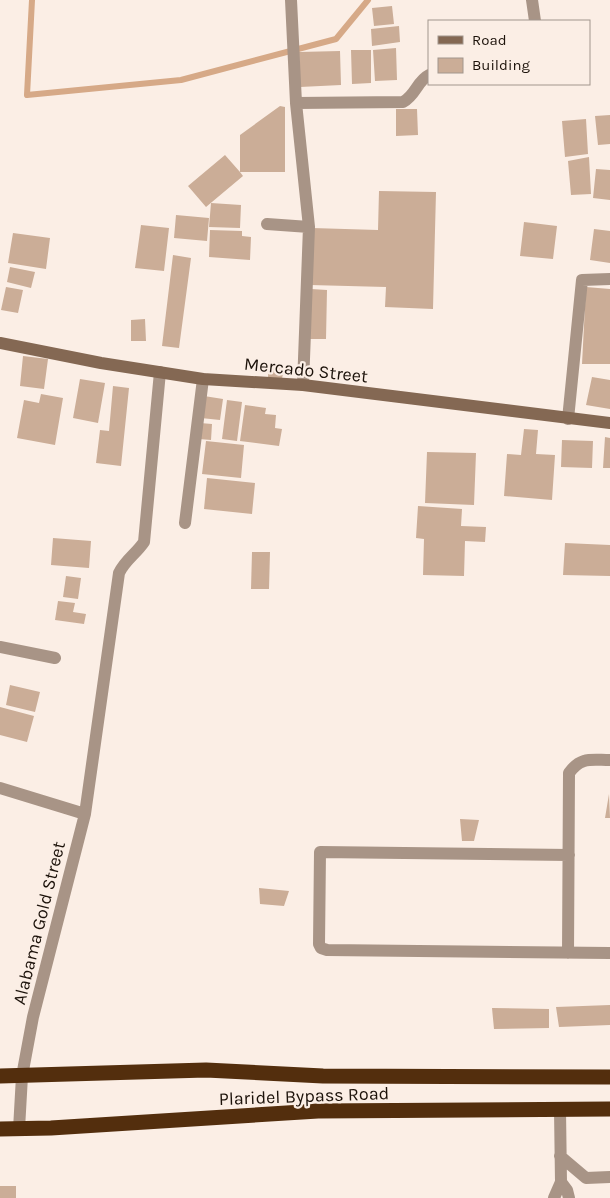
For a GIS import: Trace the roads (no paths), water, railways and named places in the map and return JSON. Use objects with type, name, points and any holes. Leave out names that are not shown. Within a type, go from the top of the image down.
[{"type":"highway","name":"Plaridel Bypass Road","points":[[0,1076],[206,1070],[324,1076],[610,1077]]},
{"type":"highway","name":"Plaridel Bypass Road","points":[[0,1129],[318,1111],[610,1109]]},
{"type":"street","points":[[291,0],[296,103],[309,227],[303,385]]},
{"type":"street","points":[[532,0],[535,20]]},
{"type":"street","points":[[296,103],[403,102],[412,96],[422,79],[428,76]]},
{"type":"street","points":[[267,224],[309,227]]},
{"type":"street","points":[[568,419],[582,280],[610,279]]},
{"type":"street","name":"Mercado Street","points":[[0,343],[101,363],[203,379],[303,385],[610,423]]},
{"type":"street","name":"Alabama Gold Street","points":[[19,1129],[22,1076],[33,1017],[85,814],[118,573],[124,563],[138,551],[144,542],[160,372]]},
{"type":"street","points":[[185,523],[203,379]]},
{"type":"street","points":[[0,647],[55,658]]},
{"type":"street","points":[[568,953],[569,772],[582,760],[610,760]]},
{"type":"street","points":[[0,788],[85,814]]},
{"type":"street","points":[[569,855],[320,852],[319,944],[321,948],[327,950],[610,953]]},
{"type":"street","points":[[554,1198],[561,1182],[560,1110]]},
{"type":"street","points":[[560,1156],[586,1178],[610,1177]]},
{"type":"street","points":[[561,1182],[570,1198]]},
{"type":"waterway","points":[[32,0],[27,95],[181,80],[336,39],[368,0]]}]
